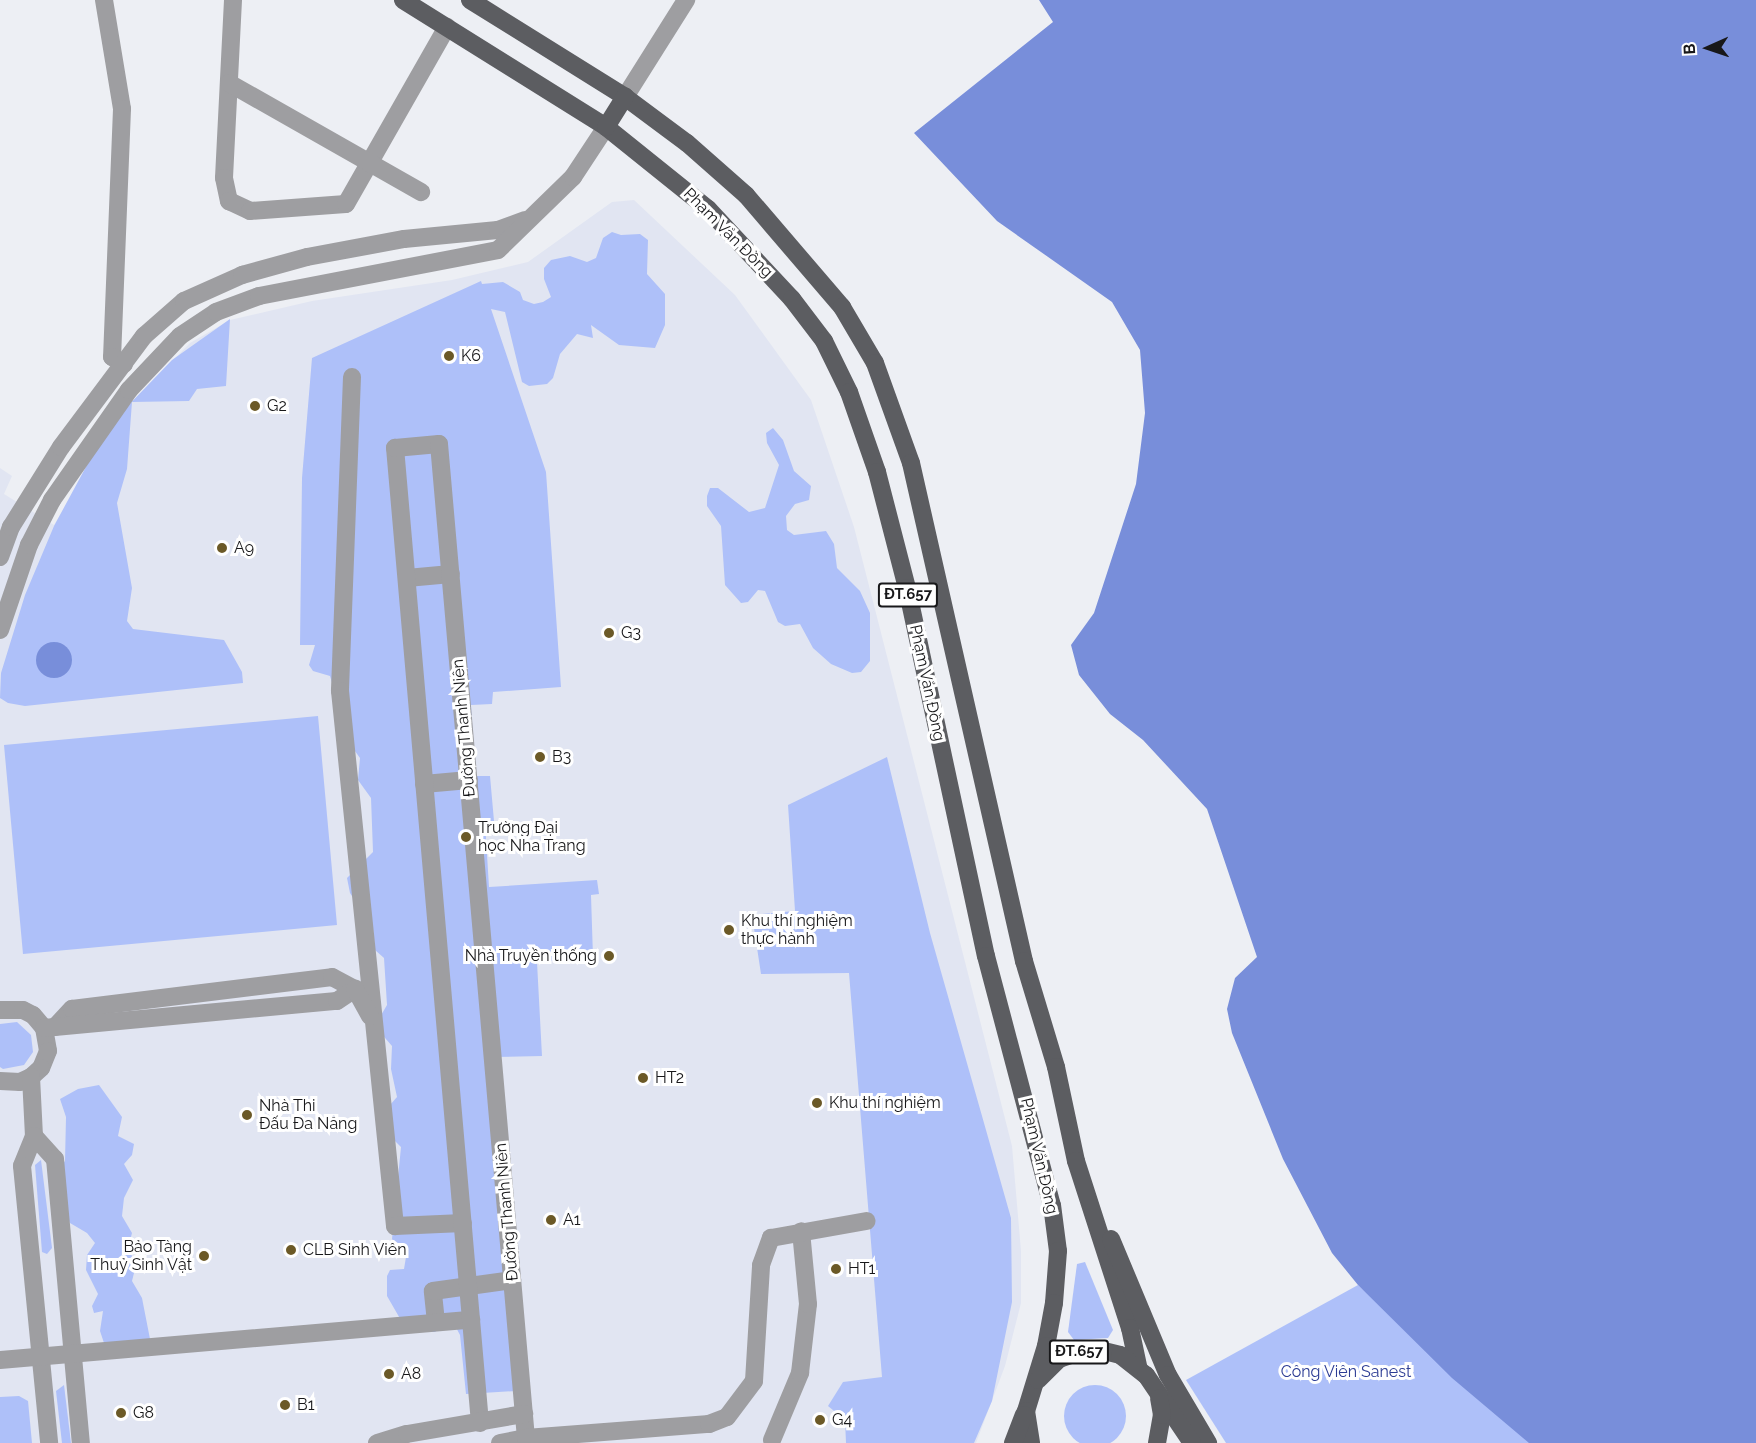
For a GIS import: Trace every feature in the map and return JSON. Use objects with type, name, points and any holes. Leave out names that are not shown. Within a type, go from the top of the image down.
[{"type":"main road","name":"Phạm Văn Đồng","points":[[403,0],[606,128],[708,209],[792,299],[824,341],[844,382],[877,472],[907,588],[986,956],[1052,1205],[1058,1251],[1054,1303],[1026,1411],[1031,1443]]},
{"type":"main road","name":"Phạm Văn Đồng","points":[[470,0],[625,97],[687,142],[746,195],[842,307],[875,363],[911,463],[1024,961],[1056,1067],[1076,1161],[1130,1328],[1138,1367]]},
{"type":"main road","points":[[606,128],[625,97]]},
{"type":"main road","points":[[1056,1067],[1103,1218],[1134,1300],[1168,1375],[1208,1443]]},
{"type":"main road","name":"Phạm Văn Đồng","points":[[1032,1390],[1043,1372],[1059,1359],[1079,1352],[1100,1350],[1120,1355],[1138,1367],[1192,1443]]},
{"type":"main road","points":[[1157,1443],[1162,1415],[1158,1396]]},
{"type":"main road","points":[[1013,1443],[1026,1411]]},
{"type":"street","points":[[104,0],[122,109],[112,357],[124,364]]},
{"type":"street","points":[[234,0],[224,178],[229,201],[237,208],[249,211],[346,204],[447,27]]},
{"type":"street","points":[[625,97],[687,0]]},
{"type":"street","points":[[229,83],[421,192]]},
{"type":"street","points":[[0,630],[6,585],[52,500],[129,390],[161,354],[216,312],[259,296],[407,265],[498,250],[573,177],[606,128]]},
{"type":"street","points":[[0,557],[11,527],[61,447],[144,336],[184,301],[242,276],[307,257],[404,239],[498,230],[535,216]]},
{"type":"street","points":[[404,239],[407,265]]},
{"type":"street","points":[[144,336],[161,354]]},
{"type":"street","points":[[352,377],[340,671],[394,1226],[463,1223]]},
{"type":"street","name":"Đường Thanh Niên","points":[[407,578],[395,448],[439,444],[526,1437]]},
{"type":"street","points":[[61,447],[81,459]]},
{"type":"street","points":[[451,574],[407,578],[480,1423]]},
{"type":"street","points":[[424,784],[469,780]]},
{"type":"street","points":[[0,1081],[20,1082],[31,1077],[40,1068],[48,1051],[50,1027],[72,1009],[192,1003],[332,977],[355,989],[374,1023]]},
{"type":"street","points":[[0,1010],[23,1010],[50,1027]]},
{"type":"street","points":[[31,1077],[34,1136],[22,1166],[49,1443]]},
{"type":"street","points":[[34,1136],[55,1159],[81,1443]]},
{"type":"street","points":[[500,1443],[526,1437],[709,1424],[727,1417],[754,1381],[761,1265],[771,1238],[866,1221]]},
{"type":"street","points":[[772,1440],[800,1373],[808,1304],[801,1231]]},
{"type":"street","points":[[31,1263],[64,1261]]},
{"type":"street","points":[[436,1322],[433,1291],[469,1289],[512,1280]]},
{"type":"street","points":[[0,1360],[471,1320]]},
{"type":"street","points":[[384,1442],[524,1414]]},
{"type":"shaded area","points":[[1039,0],[1756,0],[1756,1443],[1529,1443],[1452,1378],[1358,1285],[1332,1253],[1283,1159],[1232,1033],[1227,1009],[1235,978],[1257,957],[1207,809],[1143,740],[1110,714],[1079,675],[1071,645],[1094,613],[1136,484],[1145,413],[1140,350],[1112,302],[997,221],[914,133],[1053,22]]},
{"type":"shaded area","name":"Trường Đại học Nha Trang","points":[[634,200],[735,295],[811,400],[854,527],[1012,1146],[1021,1251],[1021,1303],[1005,1366],[976,1443],[0,1443],[0,468],[12,476],[4,494],[54,525],[121,413],[190,343],[230,320],[312,301],[452,280],[528,262],[612,202]]},
{"type":"shaded area","points":[[54,642],[66,648],[72,660],[66,672],[54,678],[42,672],[36,660],[42,648]]},
{"type":"green space","points":[[612,232],[621,235],[640,234],[648,240],[647,274],[665,294],[665,325],[655,348],[619,345],[591,325],[593,338],[577,334],[560,354],[553,378],[547,384],[529,386],[522,382],[505,312],[491,309],[546,472],[561,687],[493,692],[492,704],[471,705],[475,776],[490,776],[494,821],[485,822],[489,887],[597,880],[599,894],[591,895],[593,957],[537,962],[542,1056],[492,1057],[516,1391],[466,1394],[460,1335],[451,1318],[435,1332],[422,1332],[402,1322],[387,1296],[387,1276],[390,1270],[404,1269],[406,1257],[392,1239],[401,1147],[392,1138],[390,1105],[397,1097],[391,1069],[392,1046],[379,1031],[380,1017],[387,1005],[384,958],[375,950],[373,928],[350,893],[347,878],[373,852],[371,798],[358,780],[360,758],[352,747],[330,676],[313,671],[309,665],[315,645],[300,645],[302,478],[312,358],[481,281],[482,284],[503,282],[520,292],[523,300],[534,304],[543,302],[551,297],[544,279],[544,268],[551,260],[570,256],[587,262],[596,258],[603,238]]},
{"type":"green space","points":[[230,319],[226,386],[197,389],[189,401],[132,402],[127,469],[117,503],[132,588],[127,621],[133,629],[224,640],[242,672],[243,683],[25,706],[8,703],[0,698],[1,673],[25,595],[54,526],[94,452],[121,413],[172,360]]},
{"type":"green space","points":[[773,428],[783,440],[794,471],[811,486],[809,500],[795,504],[786,516],[787,530],[794,535],[826,531],[834,544],[837,568],[860,591],[870,613],[870,661],[861,672],[852,673],[831,664],[813,648],[800,624],[785,626],[778,622],[765,591],[758,590],[748,602],[741,603],[725,585],[721,526],[707,506],[707,496],[710,488],[718,488],[749,512],[765,508],[779,465],[767,443],[766,433]]},
{"type":"green space","points":[[318,716],[337,925],[23,954],[4,745]]},
{"type":"green space","points":[[887,757],[930,933],[1011,1218],[1012,1302],[992,1401],[974,1443],[846,1443],[845,1420],[828,1406],[843,1382],[882,1377],[849,973],[761,974],[752,915],[795,911],[788,805]]},
{"type":"green space","points":[[17,1022],[31,1035],[33,1052],[24,1065],[3,1069],[0,1067],[0,1024]]},
{"type":"green space","points":[[99,1085],[122,1117],[118,1136],[134,1144],[132,1155],[124,1164],[133,1180],[124,1198],[122,1216],[132,1233],[129,1245],[135,1269],[132,1281],[142,1298],[150,1339],[104,1343],[100,1331],[103,1311],[94,1313],[92,1306],[98,1294],[86,1270],[87,1255],[95,1243],[87,1233],[70,1223],[64,1211],[60,1168],[65,1161],[66,1117],[60,1099],[78,1089]]},
{"type":"green space","points":[[41,1160],[52,1248],[47,1254],[42,1252],[35,1165]]},
{"type":"green space","points":[[1085,1262],[1113,1330],[1108,1338],[1074,1340],[1068,1332],[1077,1264]]},
{"type":"green space","name":"Công Viên Sanest","points":[[1358,1285],[1533,1443],[1226,1443],[1186,1380]]},
{"type":"green space","points":[[64,1385],[71,1443],[62,1443],[56,1391]]},
{"type":"green space","points":[[1089,1385],[1101,1385],[1117,1394],[1124,1404],[1126,1416],[1124,1428],[1117,1438],[1101,1447],[1089,1447],[1078,1442],[1069,1433],[1064,1422],[1064,1410],[1069,1399],[1078,1390]]},
{"type":"green space","points":[[19,1396],[28,1401],[32,1443],[0,1443],[0,1397]]},
{"type":"place","name":"K6","points":[[449,356]]},
{"type":"place","name":"G2","points":[[255,406]]},
{"type":"place","name":"A9","points":[[222,548]]},
{"type":"place","name":"G3","points":[[609,633]]},
{"type":"place","name":"B3","points":[[540,757]]},
{"type":"place","name":"Trường Đại học Nha Trang","points":[[466,837]]},
{"type":"place","name":"Khu thí nghiệm thực hành","points":[[729,930]]},
{"type":"place","name":"Nhà Truyền thống","points":[[609,956]]},
{"type":"place","name":"HT2","points":[[643,1078]]},
{"type":"place","name":"Khu thí nghiệm","points":[[817,1103]]},
{"type":"place","name":"Nhà Thi Đấu Đa Năng","points":[[247,1115]]},
{"type":"place","name":"A1","points":[[551,1220]]},
{"type":"place","name":"CLB Sinh Viên","points":[[291,1250]]},
{"type":"place","name":"Bảo Tàng Thuỷ Sinh Vật","points":[[204,1256]]},
{"type":"place","name":"HT1","points":[[836,1269]]},
{"type":"place","name":"A8","points":[[389,1374]]},
{"type":"place","name":"B1","points":[[285,1405]]},
{"type":"place","name":"G8","points":[[121,1413]]},
{"type":"place","name":"G4","points":[[820,1420]]}]
